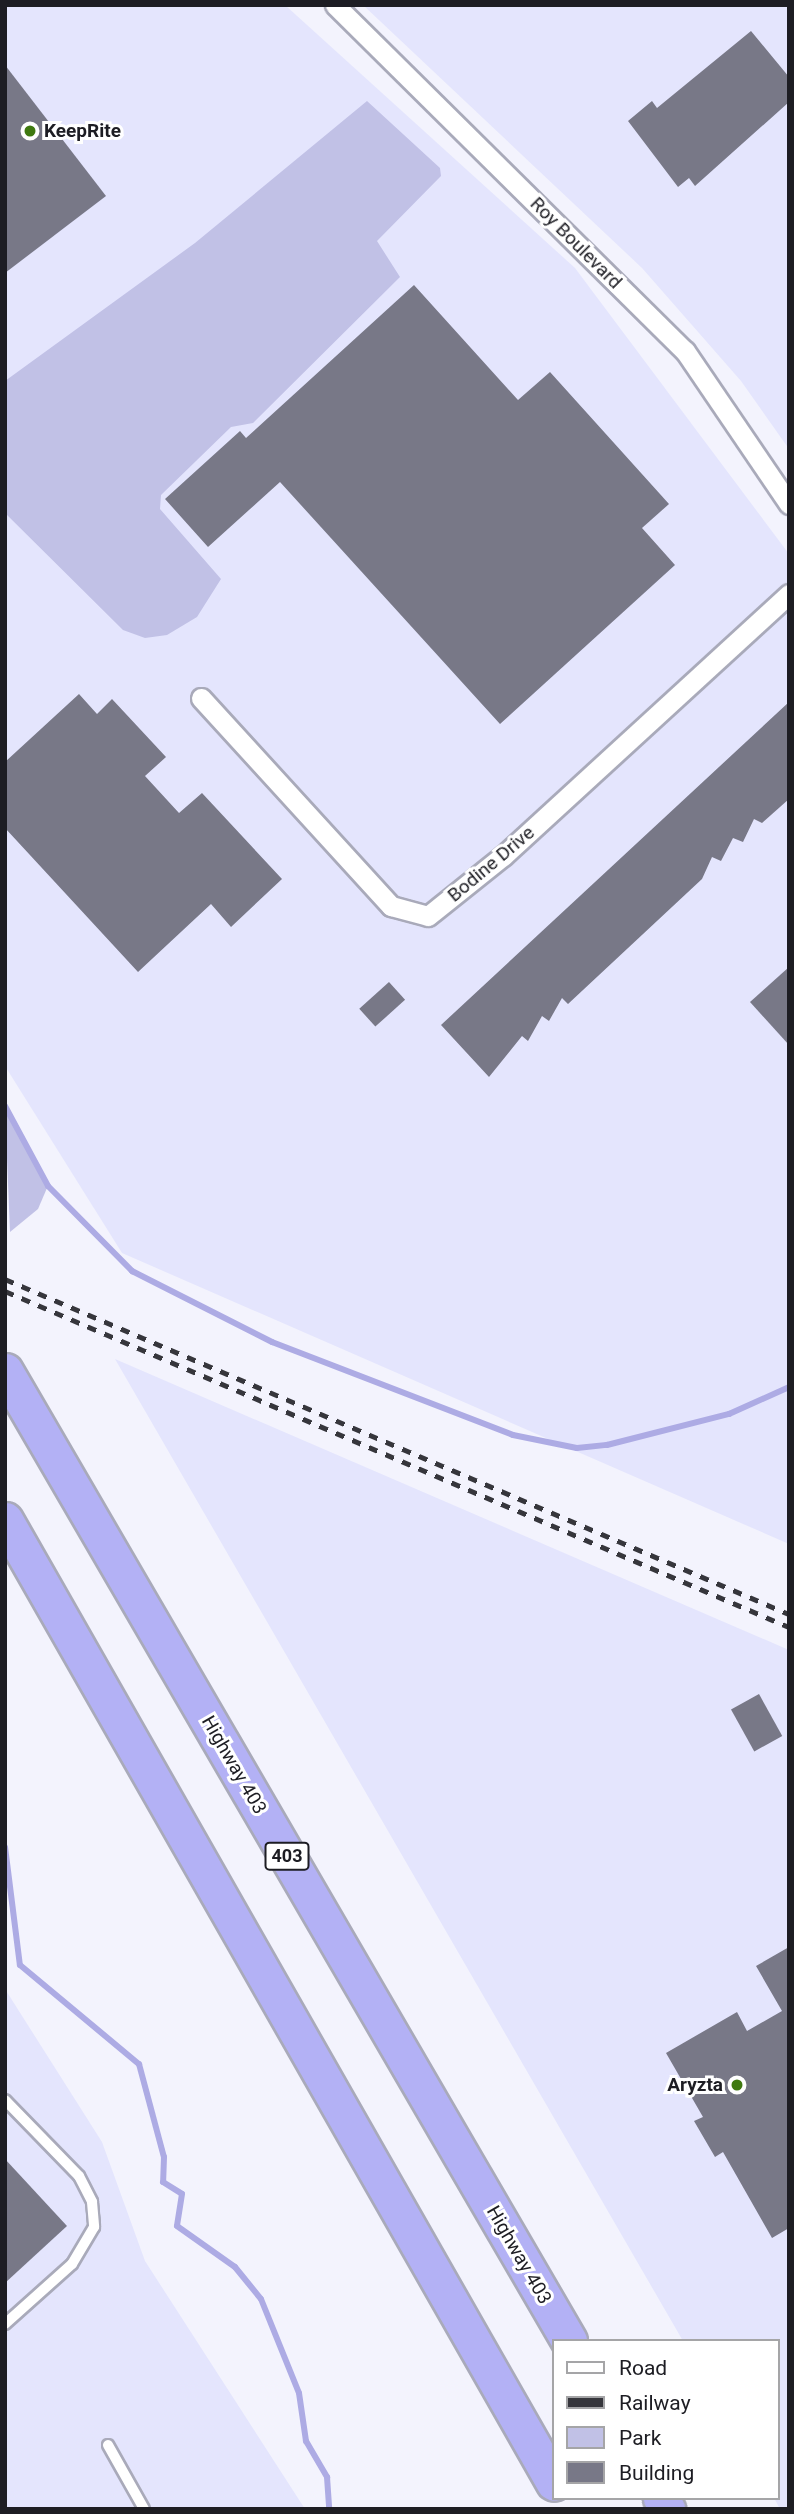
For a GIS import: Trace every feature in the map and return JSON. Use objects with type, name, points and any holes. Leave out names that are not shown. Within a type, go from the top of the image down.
[{"type":"highway","name":"Highway 403","points":[[5,1371],[568,2339]]},
{"type":"highway","points":[[5,1520],[552,2479]]},
{"type":"street","name":"Roy Boulevard","points":[[335,5],[685,351],[789,504]]},
{"type":"street","name":"Bodine Drive","points":[[201,698],[391,906],[428,916],[503,856],[789,594]]},
{"type":"lane","points":[[5,2100],[79,2176],[92,2202],[94,2227],[72,2264],[5,2324]]},
{"type":"lane","points":[[108,2445],[144,2509]]},
{"type":"shaded area","points":[[5,5],[285,5],[575,268],[789,554],[789,1544],[122,1253],[5,1066]]},
{"type":"shaded area","points":[[363,5],[789,5],[789,449],[741,381],[642,268]]},
{"type":"shaded area","points":[[115,1359],[789,1650],[789,2509],[780,2509],[775,2500],[780,2500],[780,2339],[682,2339]]},
{"type":"shaded area","points":[[5,1989],[102,2142],[145,2261],[305,2509],[5,2509]]},
{"type":"green space","points":[[367,101],[440,168],[441,176],[377,241],[400,277],[253,423],[231,427],[161,495],[160,509],[221,579],[197,617],[167,635],[145,638],[123,630],[5,513],[5,381],[195,243]]},
{"type":"green space","points":[[5,1109],[47,1188],[38,1209],[10,1232]]},
{"type":"building","points":[[751,31],[789,77],[789,102],[695,186],[689,178],[678,187],[628,121],[652,101],[657,108]]},
{"type":"building","name":"KeepRite","points":[[5,65],[106,196],[5,273]]},
{"type":"building","points":[[414,285],[518,400],[550,372],[669,504],[642,528],[675,565],[500,724],[280,482],[208,547],[165,499],[240,431],[246,438]]},
{"type":"building","points":[[79,694],[97,714],[112,699],[166,757],[145,776],[179,813],[202,793],[282,879],[231,927],[211,904],[138,972],[5,828],[5,762]]},
{"type":"building","points":[[789,702],[789,799],[762,823],[754,819],[743,842],[733,838],[721,861],[712,857],[702,879],[568,1004],[562,998],[549,1021],[542,1016],[528,1041],[522,1036],[489,1077],[441,1025]]},
{"type":"building","points":[[789,967],[789,1045],[750,1002]]},
{"type":"building","points":[[389,982],[405,1000],[375,1027],[359,1009]]},
{"type":"building","points":[[759,1694],[782,1736],[754,1751],[731,1710]]},
{"type":"building","name":"Aryzta","points":[[789,1947],[789,2228],[772,2238],[723,2152],[715,2157],[694,2121],[703,2117],[666,2053],[737,2012],[747,2031],[782,2011],[756,1966]]},
{"type":"building","points":[[5,2159],[67,2226],[5,2283]]},
{"type":"waterway","points":[[5,1106],[48,1186],[132,1271],[272,1342],[513,1435],[577,1448],[607,1445],[729,1414],[789,1387]]},
{"type":"waterway","points":[[5,1847],[20,1965],[139,2064],[164,2157],[163,2182],[182,2194],[177,2226],[235,2267],[261,2299],[299,2393],[306,2441],[327,2477],[329,2509]]},
{"type":"railway","points":[[5,1279],[789,1614]]},
{"type":"railway","points":[[5,1291],[789,1627]]},
{"type":"place","name":"KeepRite","points":[[30,131]]},
{"type":"place","name":"Aryzta","points":[[737,2085]]}]
